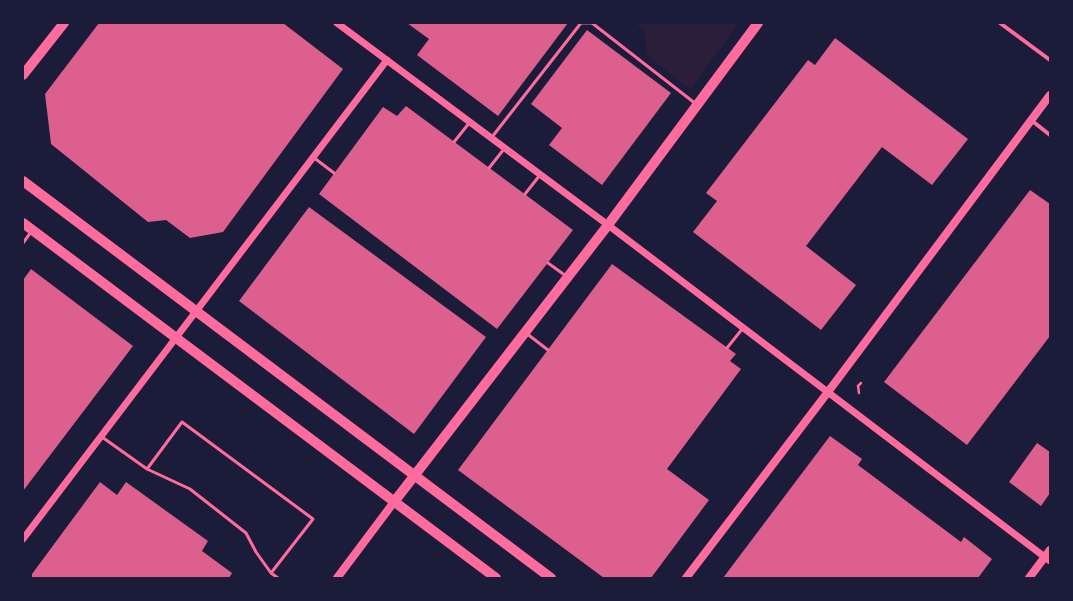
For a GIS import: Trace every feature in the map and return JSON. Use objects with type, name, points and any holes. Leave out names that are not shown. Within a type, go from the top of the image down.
[{"type":"main road","points":[[23,75],[64,23]]},
{"type":"main road","points":[[337,578],[608,225],[758,23]]},
{"type":"main road","points":[[686,578],[828,392],[1050,95]]},
{"type":"main road","points":[[23,181],[551,578]]},
{"type":"main road","points":[[23,224],[496,578]]},
{"type":"main road","points":[[1029,578],[1048,556]]},
{"type":"street","points":[[337,23],[1048,556]]},
{"type":"street","points":[[1000,23],[1050,60]]},
{"type":"street","points":[[23,539],[387,60]]},
{"type":"street","points":[[1031,120],[1050,135]]},
{"type":"lane","points":[[491,138],[581,23],[591,23],[697,105]]},
{"type":"lane","points":[[454,142],[470,122]]},
{"type":"lane","points":[[489,168],[505,148]]},
{"type":"lane","points":[[313,157],[334,173]]},
{"type":"lane","points":[[525,194],[540,175]]},
{"type":"lane","points":[[23,244],[32,231]]},
{"type":"lane","points":[[548,263],[568,277]]},
{"type":"lane","points":[[727,348],[743,328]]},
{"type":"lane","points":[[525,332],[548,350]]},
{"type":"lane","points":[[147,469],[182,422],[313,519],[271,573]]},
{"type":"lane","points":[[101,436],[147,469],[190,489],[246,533],[256,552],[271,573],[278,578]]},
{"type":"path","points":[[859,393],[858,386],[861,383]]},
{"type":"shaded area","points":[[635,23],[739,23],[690,90],[646,54],[645,31]]},
{"type":"building","points":[[99,23],[283,23],[343,69],[223,232],[190,238],[166,220],[148,222],[51,144],[45,94]]},
{"type":"building","points":[[407,23],[568,23],[498,116],[417,55],[429,39]]},
{"type":"building","points":[[587,30],[671,93],[602,185],[549,145],[562,128],[531,104]]},
{"type":"building","points":[[835,38],[968,139],[932,185],[882,147],[806,246],[856,285],[821,330],[693,232],[717,201],[706,193],[808,60],[815,65]]},
{"type":"building","points":[[406,106],[573,230],[497,329],[319,194],[383,107],[397,116]]},
{"type":"building","points":[[1030,190],[1050,204],[1050,336],[967,445],[884,382]]},
{"type":"building","points":[[309,207],[486,337],[414,434],[239,301]]},
{"type":"building","points":[[612,264],[736,354],[730,361],[741,369],[667,469],[709,500],[651,578],[604,578],[458,470]]},
{"type":"building","points":[[31,269],[133,346],[23,491],[23,280]]},
{"type":"building","points":[[830,436],[862,459],[858,465],[961,542],[964,537],[992,559],[978,578],[723,578]]},
{"type":"building","points":[[1037,443],[1050,452],[1050,493],[1041,506],[1009,482]]},
{"type":"building","points":[[100,482],[117,495],[126,482],[208,541],[202,551],[232,573],[229,578],[32,578],[32,574]]}]
